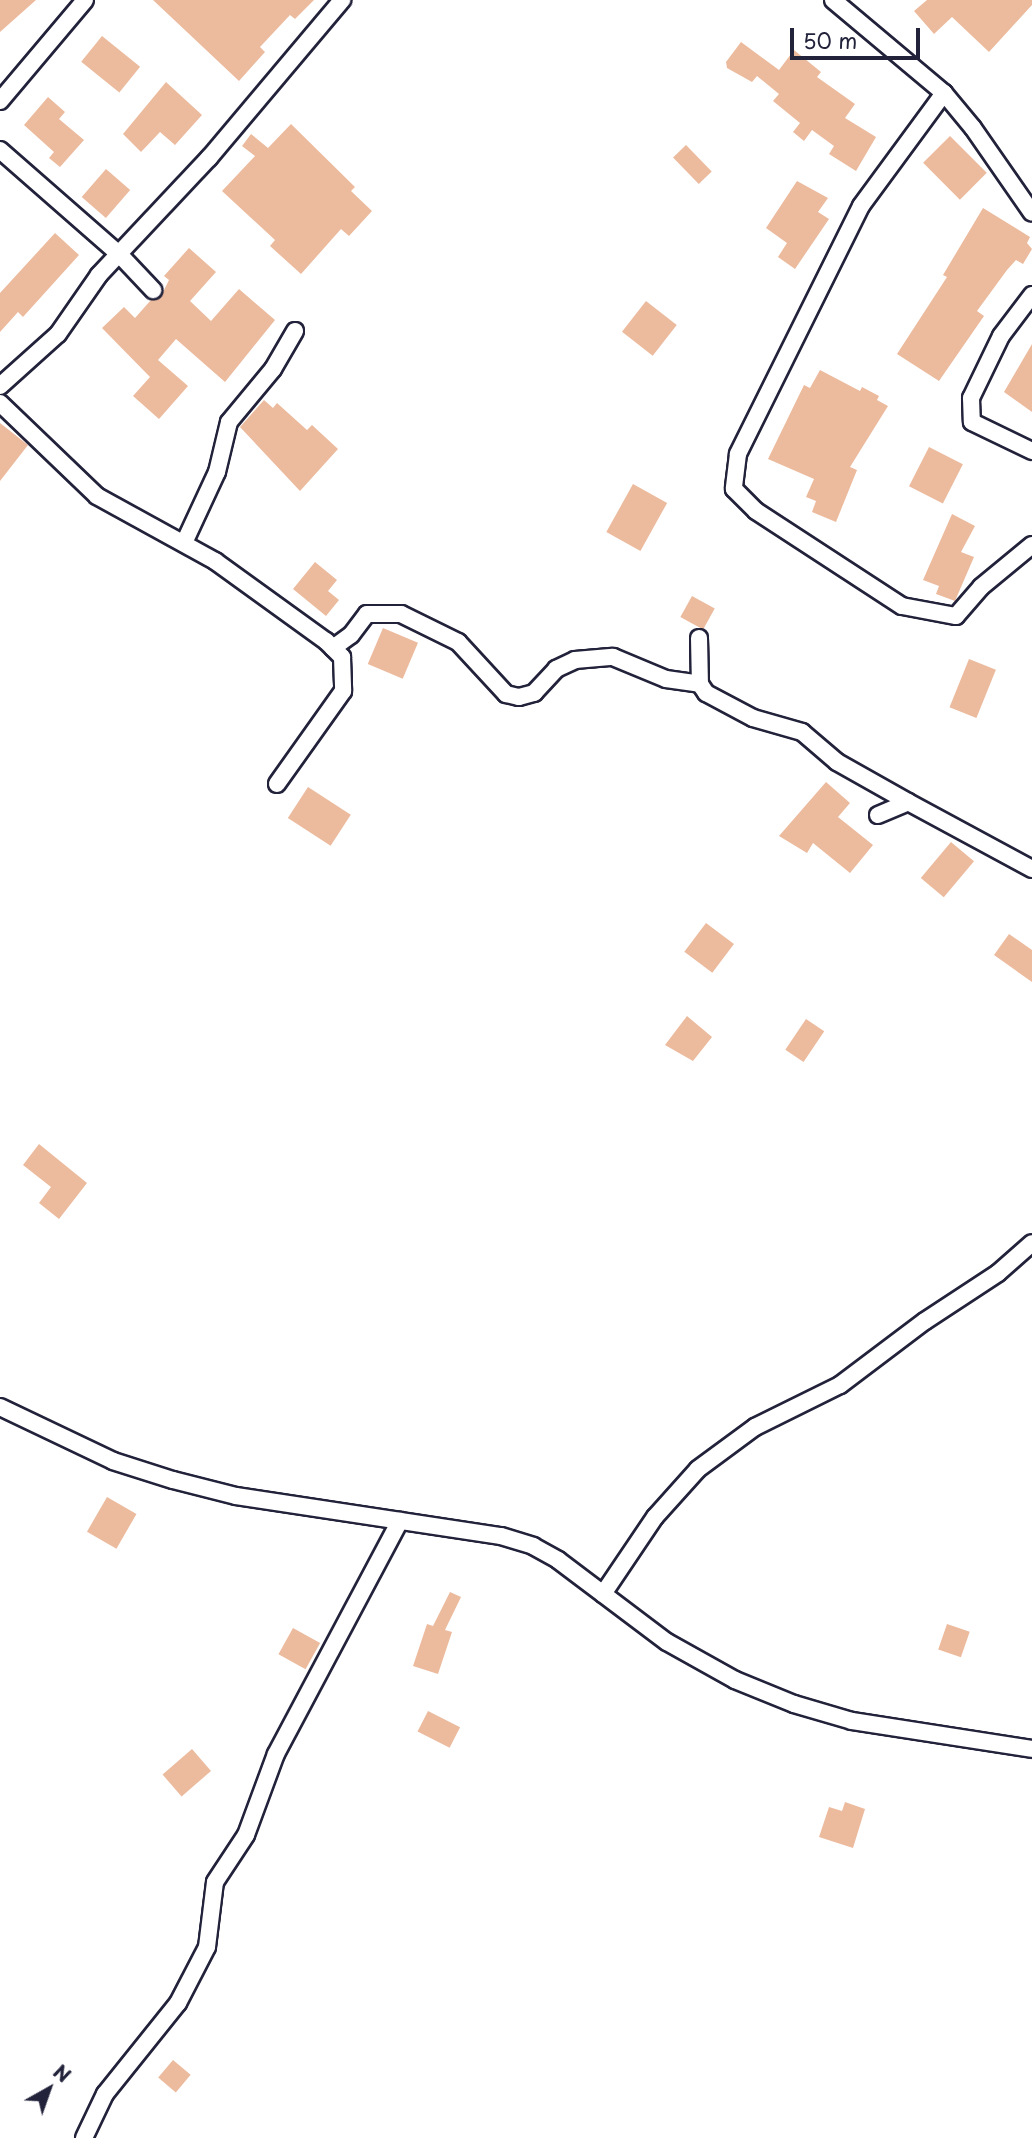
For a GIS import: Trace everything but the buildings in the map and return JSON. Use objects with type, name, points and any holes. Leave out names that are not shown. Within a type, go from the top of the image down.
[{"type":"street","points":[[0,100],[85,0]]},
{"type":"street","points":[[0,386],[58,334],[99,275],[121,256],[342,0]]},
{"type":"street","points":[[833,0],[944,93],[974,128],[1032,213]]},
{"type":"street","points":[[944,93],[860,206],[738,454],[734,489],[756,511],[902,606],[956,616],[981,587],[1032,545]]},
{"type":"street","points":[[0,150],[121,256],[153,290]]},
{"type":"street","points":[[1032,295],[1001,336],[971,398],[972,422],[1032,451]]},
{"type":"street","points":[[184,542],[218,472],[229,422],[274,369],[295,331]]},
{"type":"street","points":[[0,403],[97,496],[184,542],[342,657],[343,691],[277,784]]},
{"type":"street","points":[[333,648],[351,635],[367,614],[401,614],[458,642],[506,694],[519,697],[534,693],[556,669],[575,660],[613,657],[666,679],[700,684],[731,709],[802,732],[837,762],[1032,869]]},
{"type":"street","points":[[699,638],[700,684]]},
{"type":"street","points":[[878,815],[908,802]]},
{"type":"street","points":[[603,1594],[655,1517],[698,1469],[755,1427],[841,1385],[925,1321],[998,1273],[1032,1243]]},
{"type":"street","points":[[0,1407],[114,1461],[173,1480],[236,1496],[501,1536],[533,1546],[667,1642],[734,1680],[794,1704],[852,1721],[1032,1749]]},
{"type":"street","points":[[84,2138],[105,2094],[178,2003],[207,1947],[215,1882],[246,1835],[276,1754],[401,1521]]}]
